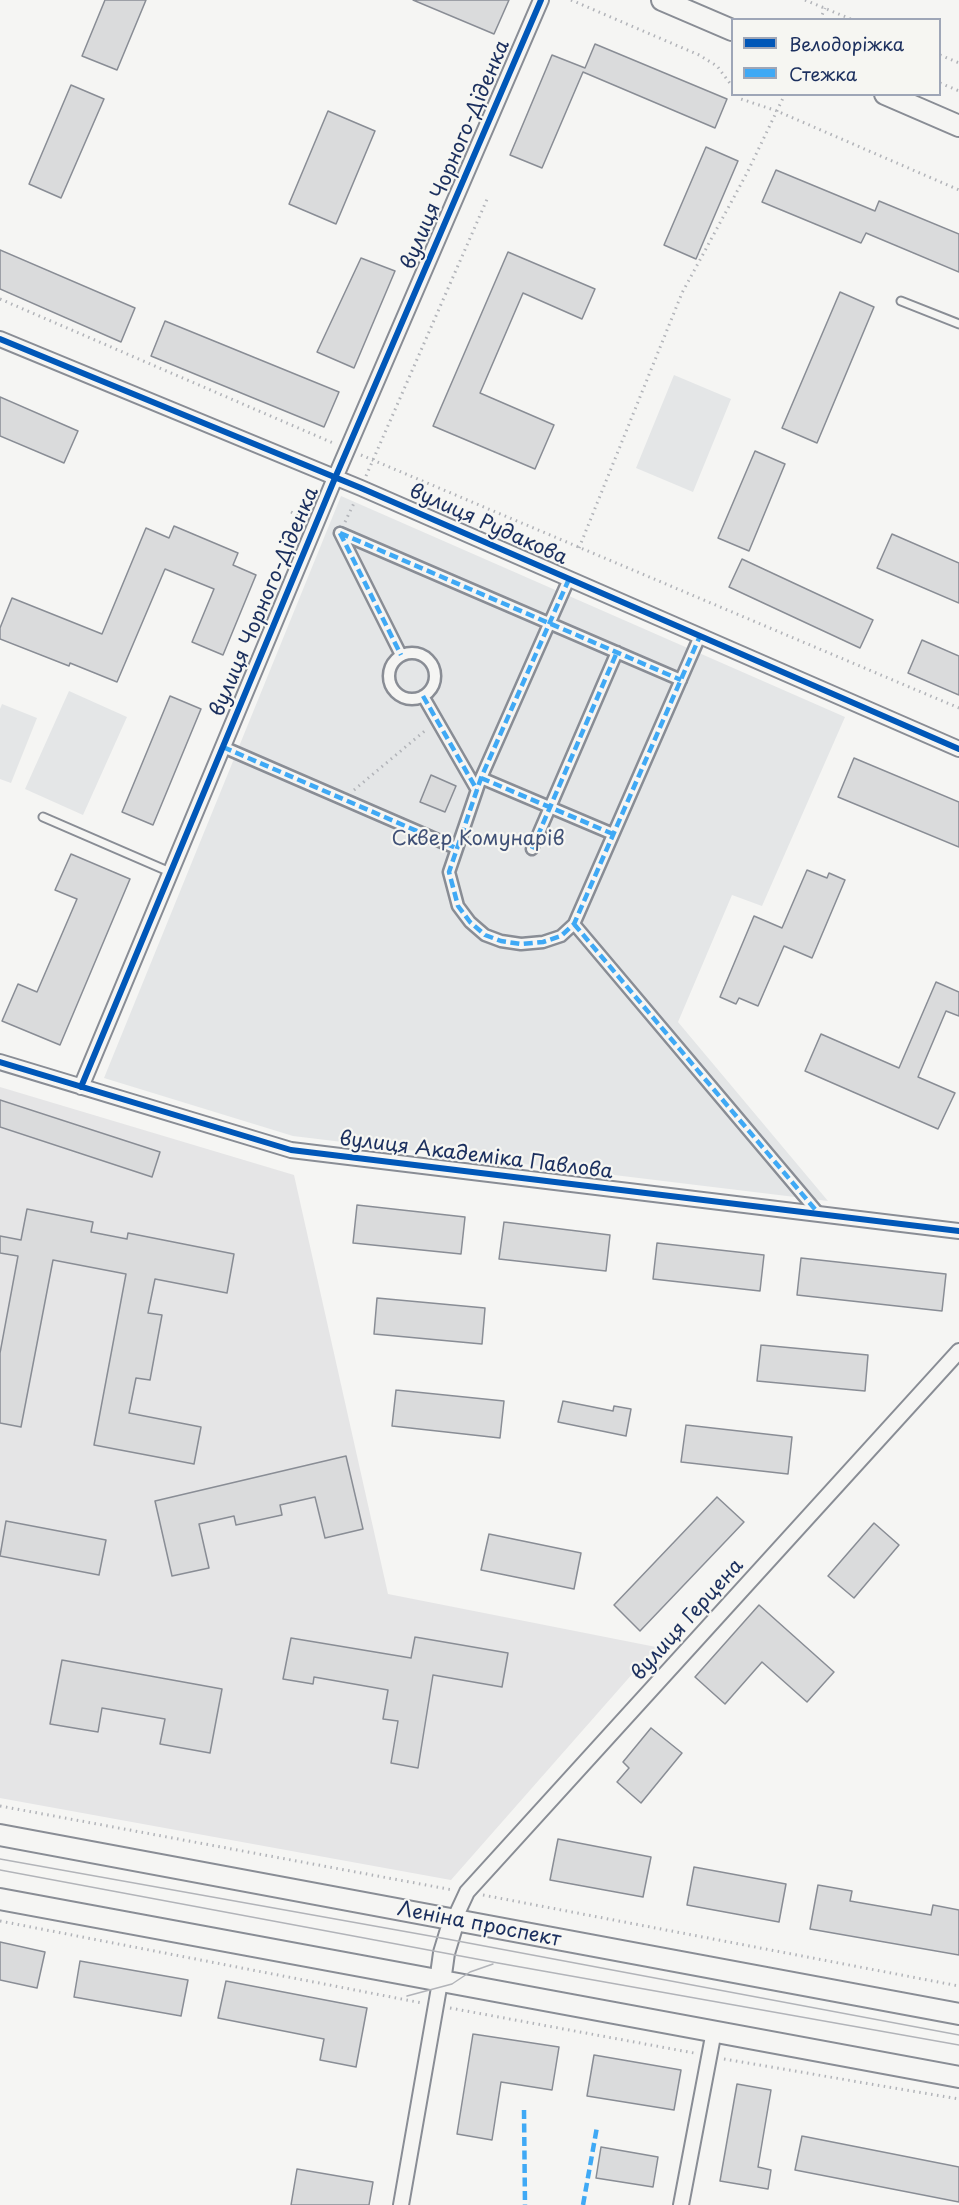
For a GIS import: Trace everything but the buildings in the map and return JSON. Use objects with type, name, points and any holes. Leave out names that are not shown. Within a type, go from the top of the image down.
[{"type":"main road","points":[[662,0],[731,30]]},
{"type":"main road","points":[[890,96],[959,126]]},
{"type":"main road","name":"Леніна проспект","points":[[0,1835],[959,2014]]},
{"type":"main road","points":[[0,1899],[959,2077]]},
{"type":"main road","points":[[440,1982],[444,1953],[454,1920]]},
{"type":"street","name":"вулиця Чорного-Діденка","points":[[81,1087],[347,449],[542,0]]},
{"type":"street","name":"вулиця Рудакова","points":[[0,339],[361,488],[959,749]]},
{"type":"street","points":[[340,533],[681,680]]},
{"type":"street","points":[[340,533],[401,654]]},
{"type":"street","points":[[569,579],[481,778],[449,872],[458,906],[470,922],[484,934],[501,941],[521,944],[543,942],[561,936],[573,924],[700,636]]},
{"type":"street","points":[[413,652],[423,655],[434,669],[434,683],[430,691],[423,696],[407,699],[391,687],[388,679],[389,669],[401,654],[413,652]]},
{"type":"street","points":[[532,849],[617,652]]},
{"type":"street","points":[[423,696],[477,790]]},
{"type":"street","points":[[223,747],[456,848]]},
{"type":"street","points":[[481,778],[613,834]]},
{"type":"street","points":[[573,924],[819,1214]]},
{"type":"street","name":"вулиця Академіка Павлова","points":[[0,1062],[291,1150],[959,1231]]},
{"type":"street","name":"вулиця Герцена","points":[[454,1920],[467,1892],[959,1351]]},
{"type":"street","points":[[401,2205],[440,1982]]},
{"type":"street","points":[[681,2205],[714,2031]]},
{"type":"lane","points":[[901,301],[959,324]]},
{"type":"lane","points":[[43,817],[170,872]]},
{"type":"path","points":[[571,0],[699,55],[717,66],[731,85]]},
{"type":"path","points":[[805,0],[848,18]]},
{"type":"path","points":[[821,18],[825,8]]},
{"type":"path","points":[[941,56],[959,63]]},
{"type":"path","points":[[941,84],[959,91]]},
{"type":"path","points":[[739,96],[741,99],[777,111],[959,190]]},
{"type":"path","points":[[579,548],[682,293],[747,173],[784,96]]},
{"type":"path","points":[[340,533],[488,197]]},
{"type":"path","points":[[0,299],[579,548],[959,708]]},
{"type":"path","points":[[343,799],[438,721]]},
{"type":"path","points":[[0,1922],[436,2006],[959,2099]]},
{"type":"shaded area","points":[[0,1087],[294,1175],[388,1594],[656,1647],[451,1880],[0,1798]]},
{"type":"green space","points":[[674,375],[731,399],[693,492],[636,468]]},
{"type":"green space","name":"Сквер Комунарів","points":[[341,496],[845,717],[762,906],[732,895],[678,1022],[828,1201],[293,1136],[104,1078]]},
{"type":"green space","points":[[69,691],[127,717],[83,815],[25,789]]},
{"type":"green space","points":[[2,704],[37,718],[11,783],[0,779],[0,709]]},
{"type":"tram line","points":[[0,1859],[447,1939],[959,2035]]},
{"type":"tram line","points":[[0,1870],[498,1963],[959,2045]]},
{"type":"tram line","points":[[407,1996],[452,1984],[470,1972],[493,1964]]},
{"type":"marked path","points":[[340,533],[681,680]]},
{"type":"marked path","points":[[340,533],[401,655]]},
{"type":"marked path","points":[[569,579],[481,778],[449,872],[458,906],[470,922],[485,935],[501,941],[521,944],[543,942],[561,936],[574,924],[700,636]]},
{"type":"marked path","points":[[532,849],[617,652]]},
{"type":"marked path","points":[[423,696],[477,790]]},
{"type":"marked path","points":[[223,747],[456,848]]},
{"type":"marked path","points":[[481,778],[613,834]]},
{"type":"marked path","points":[[574,924],[819,1214]]},
{"type":"marked path","points":[[524,2110],[525,2205]]},
{"type":"marked path","points":[[583,2205],[597,2127]]},
{"type":"cycle path","points":[[81,1087],[335,478],[541,0]]},
{"type":"cycle path","points":[[0,339],[361,488],[959,749]]},
{"type":"cycle path","points":[[0,1062],[291,1150],[959,1231]]}]
